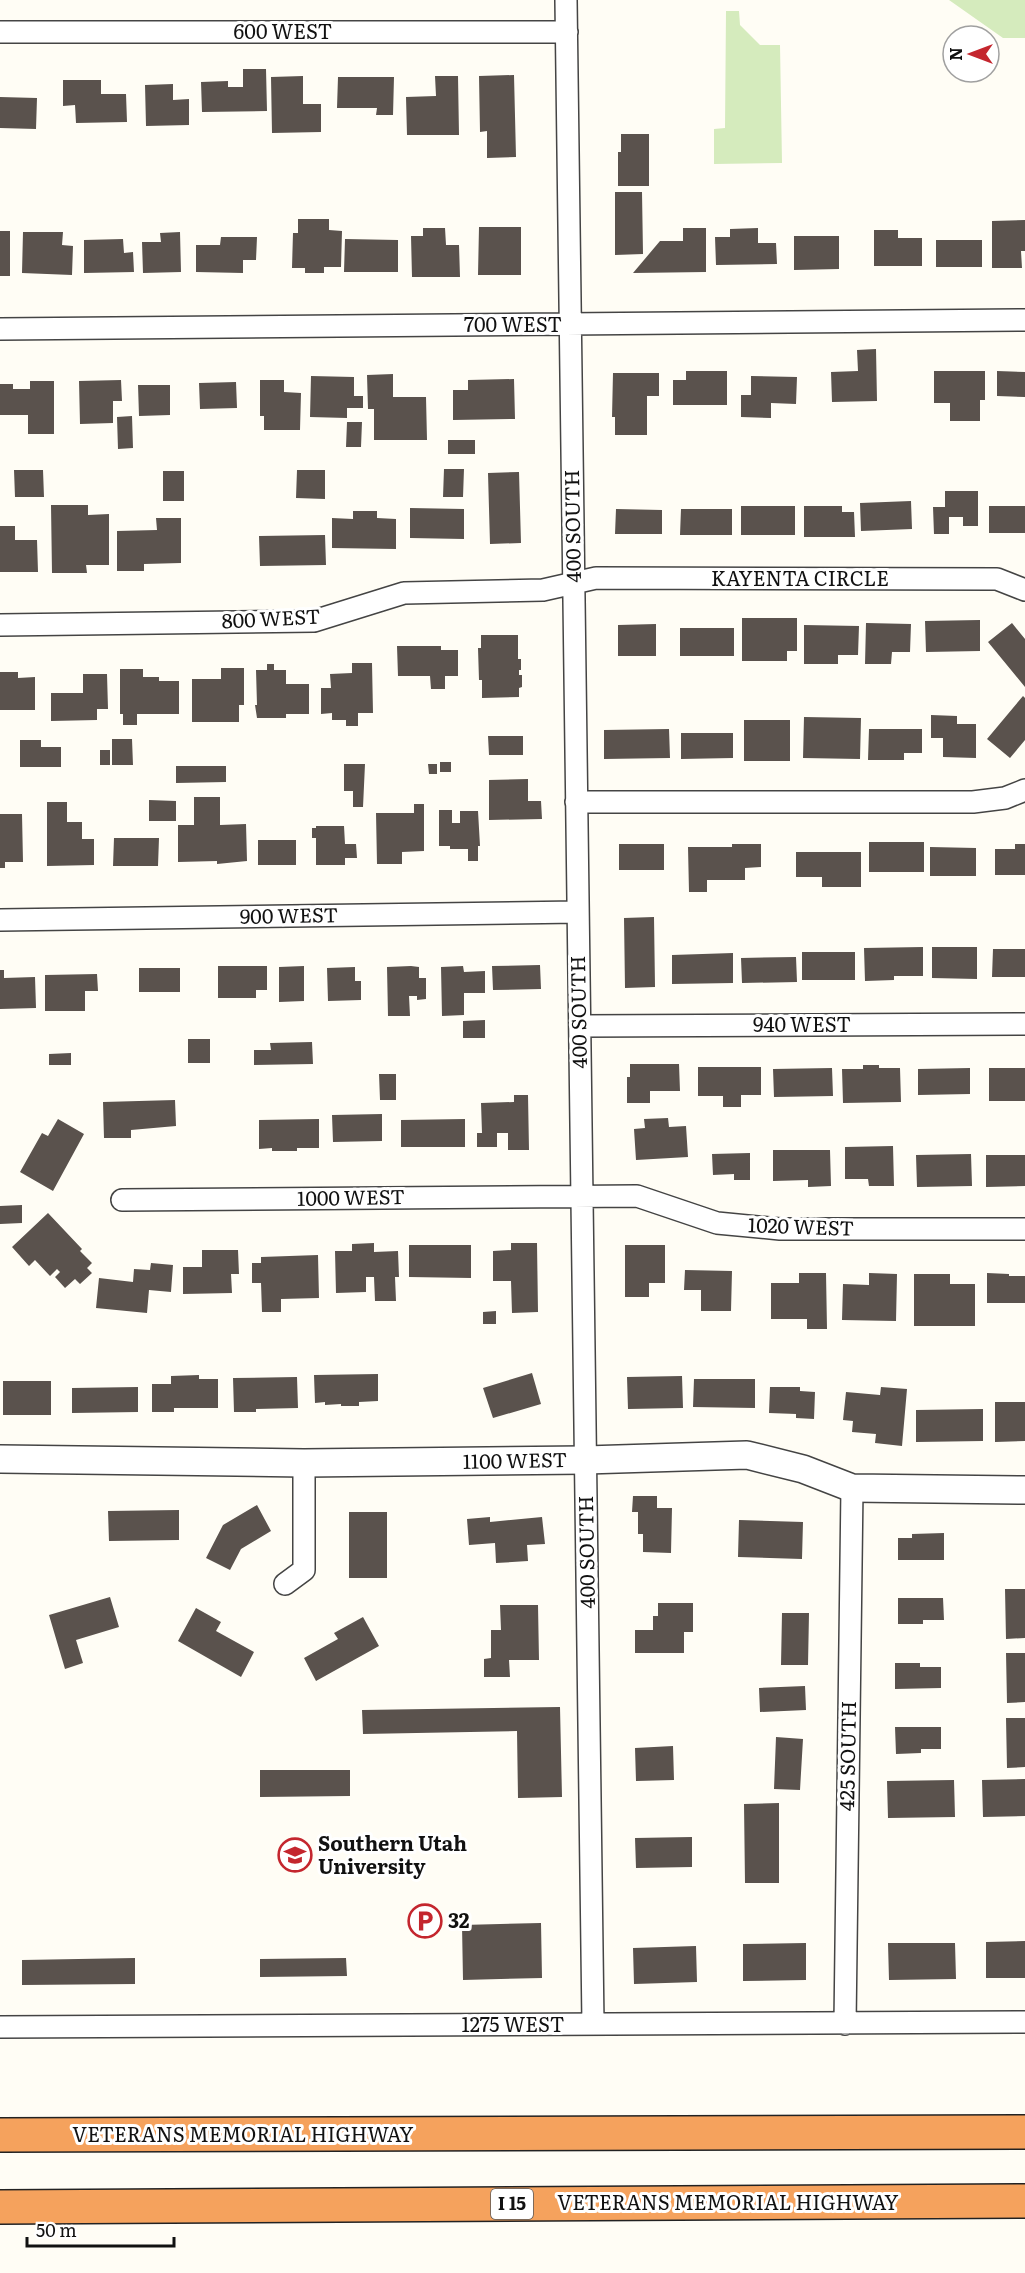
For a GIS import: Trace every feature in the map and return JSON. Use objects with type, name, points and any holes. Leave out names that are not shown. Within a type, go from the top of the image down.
[{"type":"highway","name":"VETERANS MEMORIAL HIGHWAY","points":[[0,2135],[1025,2132]]},
{"type":"highway","name":"VETERANS MEMORIAL HIGHWAY","points":[[0,2207],[1025,2201]]},
{"type":"street","name":"400 SOUTH","points":[[566,0],[593,2024]]},
{"type":"street","name":"600 WEST","points":[[0,32],[567,32]]},
{"type":"street","name":"700 WEST","points":[[0,329],[1025,320]]},
{"type":"street","name":"KAYENTA CIRCLE","points":[[573,583],[597,578],[997,579],[1025,590]]},
{"type":"street","name":"800 WEST","points":[[0,625],[314,621],[404,593],[543,590],[573,583]]},
{"type":"street","points":[[576,802],[973,801],[1005,798],[1025,790]]},
{"type":"street","name":"900 WEST","points":[[0,920],[578,912]]},
{"type":"street","name":"940 WEST","points":[[580,1026],[1025,1024]]},
{"type":"street","name":"1000 WEST","points":[[122,1200],[581,1195]]},
{"type":"street","name":"1020 WEST","points":[[581,1195],[637,1196],[717,1223],[780,1229],[1025,1229]]},
{"type":"street","name":"1100 WEST","points":[[0,1460],[304,1463],[586,1460],[747,1455],[803,1469],[852,1488],[1025,1490]]},
{"type":"street","points":[[285,1584],[304,1570],[304,1463]]},
{"type":"street","name":"425 SOUTH","points":[[844,2024],[852,1488]]},
{"type":"street","name":"1275 WEST","points":[[0,2027],[1025,2022]]},
{"type":"green space","points":[[949,0],[1025,0],[1025,38],[1003,38],[1001,24],[983,24]]},
{"type":"green space","points":[[726,11],[739,11],[740,25],[760,45],[780,45],[782,163],[714,164],[714,129],[725,128]]},
{"type":"building","points":[[243,69],[266,69],[267,111],[202,112],[201,82],[228,81],[228,87],[243,87]]},
{"type":"building","points":[[514,75],[516,157],[487,158],[487,131],[480,132],[479,76]]},
{"type":"building","points":[[303,76],[303,104],[321,104],[321,132],[272,133],[271,77]]},
{"type":"building","points":[[435,76],[458,76],[459,135],[407,135],[406,97],[436,96]]},
{"type":"building","points":[[338,77],[394,77],[393,115],[376,115],[377,108],[337,108]]},
{"type":"building","points":[[63,80],[101,80],[101,94],[126,94],[127,122],[76,123],[75,105],[63,106]]},
{"type":"building","points":[[173,84],[173,100],[189,99],[189,125],[146,126],[145,85]]},
{"type":"building","points":[[0,97],[37,98],[36,129],[0,128]]},
{"type":"building","points":[[621,134],[649,134],[649,186],[618,186],[618,152],[621,152]]},
{"type":"building","points":[[615,192],[642,192],[643,254],[615,255]]},
{"type":"building","points":[[298,219],[329,219],[329,230],[342,231],[341,267],[324,267],[324,273],[305,273],[305,268],[292,268],[293,233],[298,233]]},
{"type":"building","points":[[1025,220],[1025,251],[1021,251],[1022,268],[992,268],[992,221]]},
{"type":"building","points":[[479,227],[521,227],[521,275],[478,275]]},
{"type":"building","points":[[423,228],[445,228],[446,245],[459,245],[460,277],[412,277],[411,236],[423,236]]},
{"type":"building","points":[[683,228],[706,228],[706,272],[633,273],[660,241],[683,241]]},
{"type":"building","points":[[758,228],[758,243],[776,243],[777,264],[716,265],[715,237],[730,237],[730,229]]},
{"type":"building","points":[[874,230],[898,230],[898,238],[922,238],[922,266],[874,266]]},
{"type":"building","points":[[0,231],[10,231],[10,276],[0,276]]},
{"type":"building","points":[[23,232],[63,232],[62,245],[73,246],[72,275],[22,273]]},
{"type":"building","points":[[180,232],[181,272],[143,273],[142,242],[161,242],[160,233]]},
{"type":"building","points":[[794,236],[839,236],[839,269],[794,270]]},
{"type":"building","points":[[221,237],[257,237],[256,260],[243,260],[243,273],[196,272],[196,245],[220,245]]},
{"type":"building","points":[[123,239],[124,253],[133,252],[134,272],[84,273],[84,240]]},
{"type":"building","points":[[345,239],[398,240],[398,272],[344,272]]},
{"type":"building","points":[[936,240],[982,240],[982,267],[936,267]]},
{"type":"building","points":[[876,349],[877,401],[832,402],[831,372],[858,371],[857,350]]},
{"type":"building","points":[[686,371],[727,371],[727,405],[673,405],[673,380],[686,380]]},
{"type":"building","points":[[934,371],[985,371],[985,400],[980,400],[980,421],[950,421],[950,403],[934,403]]},
{"type":"building","points":[[997,371],[1025,372],[1025,397],[997,396]]},
{"type":"building","points":[[613,373],[659,373],[659,396],[647,396],[647,435],[615,435],[615,417],[612,417]]},
{"type":"building","points":[[393,374],[393,397],[426,397],[427,440],[374,440],[374,409],[368,409],[367,375]]},
{"type":"building","points":[[311,376],[354,377],[354,396],[363,396],[363,408],[347,408],[347,418],[310,417]]},
{"type":"building","points":[[751,376],[797,377],[796,404],[771,403],[771,418],[741,417],[741,395],[751,395]]},
{"type":"building","points":[[514,379],[515,419],[453,420],[453,390],[468,390],[468,380]]},
{"type":"building","points":[[121,380],[122,401],[113,401],[113,423],[80,424],[79,381]]},
{"type":"building","points":[[260,380],[284,380],[284,392],[301,393],[300,430],[264,430],[264,416],[260,416]]},
{"type":"building","points":[[30,381],[54,381],[54,434],[28,434],[28,415],[0,415],[0,384],[13,384],[13,389],[30,389]]},
{"type":"building","points":[[236,382],[237,408],[200,409],[199,383]]},
{"type":"building","points":[[138,385],[170,385],[170,415],[139,416]]},
{"type":"building","points":[[132,416],[133,448],[118,449],[117,417]]},
{"type":"building","points":[[347,422],[362,422],[361,447],[346,447]]},
{"type":"building","points":[[448,440],[475,440],[475,454],[448,454]]},
{"type":"building","points":[[444,469],[464,469],[463,497],[443,497]]},
{"type":"building","points":[[14,470],[43,470],[44,497],[15,497]]},
{"type":"building","points":[[297,470],[325,470],[325,499],[296,498]]},
{"type":"building","points":[[163,471],[184,471],[184,501],[163,501]]},
{"type":"building","points":[[519,472],[521,543],[490,544],[488,473]]},
{"type":"building","points":[[945,491],[978,491],[978,526],[963,526],[963,517],[949,517],[949,534],[934,534],[933,507],[945,507]]},
{"type":"building","points":[[911,501],[912,529],[861,531],[860,503]]},
{"type":"building","points":[[51,505],[88,505],[88,515],[109,514],[109,565],[86,565],[87,573],[52,573]]},
{"type":"building","points":[[741,506],[795,506],[795,535],[741,535]]},
{"type":"building","points":[[804,506],[842,506],[842,512],[854,512],[855,537],[804,537]]},
{"type":"building","points":[[989,506],[1025,506],[1025,533],[989,533]]},
{"type":"building","points":[[410,508],[464,509],[464,539],[410,538]]},
{"type":"building","points":[[616,509],[662,510],[662,534],[615,534]]},
{"type":"building","points":[[681,509],[732,509],[732,535],[680,535]]},
{"type":"building","points":[[353,511],[377,511],[377,518],[396,519],[396,549],[332,548],[332,518],[353,519]]},
{"type":"building","points":[[156,518],[181,518],[181,563],[144,564],[144,571],[117,571],[117,531],[157,530]]},
{"type":"building","points":[[0,526],[15,526],[15,540],[37,540],[38,572],[0,572]]},
{"type":"building","points":[[325,535],[326,565],[260,566],[259,536]]},
{"type":"building","points":[[742,618],[797,618],[797,651],[787,651],[787,661],[742,661]]},
{"type":"building","points":[[980,620],[980,651],[926,652],[925,621]]},
{"type":"building","points":[[866,623],[911,624],[910,652],[892,652],[891,664],[865,664]]},
{"type":"building","points":[[1012,623],[1025,639],[1025,687],[988,642]]},
{"type":"building","points":[[656,624],[656,656],[618,656],[618,625]]},
{"type":"building","points":[[804,625],[859,626],[858,655],[838,655],[838,664],[804,664]]},
{"type":"building","points":[[680,628],[734,628],[734,656],[680,656]]},
{"type":"building","points":[[481,635],[518,635],[518,659],[521,659],[519,675],[522,675],[519,697],[482,698],[478,648],[481,648]]},
{"type":"building","points":[[397,646],[441,646],[441,650],[458,650],[458,676],[445,676],[445,689],[431,689],[430,676],[398,676]]},
{"type":"building","points":[[352,663],[372,663],[373,713],[358,713],[358,726],[346,726],[346,720],[332,720],[332,713],[321,714],[321,688],[331,688],[330,674],[352,673]]},
{"type":"building","points":[[267,664],[274,664],[274,670],[286,670],[286,684],[309,684],[309,714],[286,714],[286,718],[257,718],[256,670],[267,670]]},
{"type":"building","points":[[221,668],[244,668],[244,705],[239,705],[239,722],[192,722],[192,679],[221,679]]},
{"type":"building","points":[[120,669],[143,669],[143,677],[159,677],[159,681],[179,681],[179,714],[137,714],[137,725],[123,725],[123,714],[120,714]]},
{"type":"building","points":[[0,672],[18,672],[18,678],[35,677],[35,710],[0,710]]},
{"type":"building","points":[[83,674],[107,674],[108,709],[97,709],[97,720],[51,721],[51,693],[83,693]]},
{"type":"building","points":[[1023,696],[1025,698],[1025,740],[1010,758],[987,739]]},
{"type":"building","points":[[931,715],[957,716],[957,724],[976,724],[976,758],[943,757],[943,738],[931,738]]},
{"type":"building","points":[[804,717],[861,718],[860,759],[803,758]]},
{"type":"building","points":[[744,720],[790,720],[790,761],[744,761]]},
{"type":"building","points":[[669,729],[670,758],[604,759],[604,730]]},
{"type":"building","points":[[869,729],[922,729],[922,753],[904,753],[904,760],[868,760]]},
{"type":"building","points":[[681,733],[733,733],[733,758],[681,759]]},
{"type":"building","points":[[488,736],[523,736],[523,755],[489,755]]},
{"type":"building","points":[[112,739],[132,739],[133,765],[112,765]]},
{"type":"building","points":[[20,740],[41,740],[41,747],[61,747],[61,767],[20,767]]},
{"type":"building","points":[[100,750],[110,750],[110,765],[100,765]]},
{"type":"building","points":[[440,762],[451,762],[451,772],[440,772]]},
{"type":"building","points":[[344,764],[365,764],[363,807],[353,807],[353,791],[344,791]]},
{"type":"building","points":[[428,764],[437,764],[437,774],[429,774]]},
{"type":"building","points":[[176,766],[226,766],[226,782],[176,783]]},
{"type":"building","points":[[528,779],[528,801],[541,801],[542,819],[489,820],[489,780]]},
{"type":"building","points":[[194,797],[220,797],[220,825],[246,824],[247,861],[217,864],[217,861],[178,862],[178,825],[194,825]]},
{"type":"building","points":[[149,800],[176,801],[176,821],[149,821]]},
{"type":"building","points":[[47,802],[67,802],[67,822],[82,822],[82,839],[94,839],[94,865],[47,866]]},
{"type":"building","points":[[414,804],[424,804],[424,851],[402,852],[402,864],[377,864],[376,813],[414,813]]},
{"type":"building","points":[[439,810],[452,810],[452,823],[460,823],[460,811],[478,811],[480,846],[478,846],[478,861],[468,861],[468,849],[450,849],[450,846],[439,846]]},
{"type":"building","points":[[0,814],[22,814],[23,862],[5,862],[5,868],[0,868]]},
{"type":"building","points":[[344,826],[345,844],[356,844],[357,858],[345,858],[345,865],[316,865],[316,838],[312,838],[312,828]]},
{"type":"building","points":[[114,838],[159,838],[158,866],[113,866]]},
{"type":"building","points":[[258,840],[296,840],[296,865],[258,865]]},
{"type":"building","points":[[869,842],[924,842],[924,872],[869,872]]},
{"type":"building","points":[[619,844],[664,844],[664,870],[619,870]]},
{"type":"building","points":[[732,844],[761,844],[761,867],[745,868],[745,880],[707,880],[707,892],[689,892],[688,847],[732,847]]},
{"type":"building","points":[[1015,844],[1025,844],[1025,875],[995,875],[995,849],[1015,849]]},
{"type":"building","points":[[930,847],[976,848],[976,876],[930,876]]},
{"type":"building","points":[[796,852],[861,852],[861,887],[822,887],[822,877],[796,877]]},
{"type":"building","points":[[654,917],[655,987],[625,988],[624,918]]},
{"type":"building","points":[[923,947],[923,976],[894,976],[894,980],[865,981],[864,948]]},
{"type":"building","points":[[932,947],[977,947],[977,979],[932,978]]},
{"type":"building","points":[[993,949],[1025,949],[1025,977],[992,977]]},
{"type":"building","points":[[802,952],[855,952],[855,980],[802,980]]},
{"type":"building","points":[[733,953],[733,983],[672,984],[672,955]]},
{"type":"building","points":[[796,957],[797,982],[742,983],[741,958]]},
{"type":"building","points":[[540,965],[541,989],[493,990],[492,966]]},
{"type":"building","points":[[218,966],[267,966],[267,990],[256,990],[256,998],[218,998]]},
{"type":"building","points":[[304,966],[304,1001],[279,1002],[279,967]]},
{"type":"building","points":[[463,966],[464,972],[485,971],[485,993],[464,993],[464,1015],[442,1016],[441,967]]},
{"type":"building","points":[[355,967],[355,981],[361,981],[361,1000],[328,1001],[327,968]]},
{"type":"building","points":[[387,967],[419,967],[419,978],[426,978],[426,999],[417,1000],[417,996],[409,996],[410,1016],[388,1016]]},
{"type":"building","points":[[139,968],[180,968],[180,992],[139,992]]},
{"type":"building","points":[[0,970],[4,970],[4,978],[35,977],[36,1008],[0,1009]]},
{"type":"building","points":[[97,974],[98,991],[85,991],[85,1011],[45,1011],[45,975]]},
{"type":"building","points":[[485,1020],[485,1038],[463,1038],[463,1021]]},
{"type":"building","points":[[188,1039],[210,1039],[210,1063],[188,1063]]},
{"type":"building","points":[[312,1042],[313,1064],[254,1065],[254,1050],[271,1050],[270,1043]]},
{"type":"building","points":[[71,1053],[71,1065],[49,1065],[49,1054]]},
{"type":"building","points":[[630,1064],[679,1064],[680,1091],[650,1091],[650,1103],[627,1103],[627,1077],[630,1077]]},
{"type":"building","points":[[863,1065],[900,1068],[901,1102],[843,1103],[842,1069],[863,1069]]},
{"type":"building","points":[[698,1067],[761,1067],[761,1095],[741,1095],[741,1107],[723,1107],[723,1096],[698,1096]]},
{"type":"building","points":[[832,1068],[833,1096],[774,1097],[773,1069]]},
{"type":"building","points":[[970,1068],[970,1094],[918,1095],[918,1069]]},
{"type":"building","points":[[989,1068],[1025,1068],[1025,1101],[989,1101]]},
{"type":"building","points":[[379,1074],[396,1074],[396,1100],[380,1100]]},
{"type":"building","points":[[514,1095],[528,1095],[529,1150],[508,1150],[508,1133],[497,1133],[497,1147],[477,1147],[477,1133],[482,1133],[481,1103],[514,1102]]},
{"type":"building","points":[[175,1100],[176,1126],[131,1130],[131,1138],[104,1138],[103,1102]]},
{"type":"building","points":[[382,1114],[382,1141],[333,1142],[332,1115]]},
{"type":"building","points":[[668,1118],[669,1127],[686,1126],[688,1157],[636,1160],[634,1129],[645,1128],[644,1119]]},
{"type":"building","points":[[58,1119],[84,1134],[53,1191],[20,1172],[42,1133],[48,1136]]},
{"type":"building","points":[[319,1119],[319,1148],[297,1148],[297,1151],[259,1149],[259,1120]]},
{"type":"building","points":[[465,1119],[465,1147],[401,1147],[401,1120]]},
{"type":"building","points":[[893,1146],[894,1186],[869,1186],[868,1179],[845,1179],[845,1147]]},
{"type":"building","points":[[773,1150],[830,1150],[831,1186],[808,1187],[808,1180],[773,1181]]},
{"type":"building","points":[[750,1153],[750,1180],[734,1180],[734,1174],[713,1175],[712,1154]]},
{"type":"building","points":[[971,1154],[972,1186],[917,1187],[916,1155]]},
{"type":"building","points":[[986,1155],[1025,1155],[1025,1186],[986,1187]]},
{"type":"building","points":[[22,1205],[22,1223],[0,1224],[0,1206]]},
{"type":"building","points":[[48,1213],[92,1263],[87,1268],[92,1273],[80,1284],[75,1279],[65,1288],[55,1277],[60,1272],[57,1269],[50,1276],[35,1260],[29,1266],[12,1247]]},
{"type":"building","points":[[374,1243],[374,1252],[398,1251],[399,1277],[395,1277],[396,1301],[375,1301],[374,1277],[366,1277],[366,1292],[336,1293],[335,1251],[352,1251],[352,1244]]},
{"type":"building","points":[[511,1243],[537,1243],[538,1312],[512,1313],[511,1281],[493,1281],[493,1251],[511,1250]]},
{"type":"building","points":[[409,1245],[471,1245],[471,1278],[409,1277]]},
{"type":"building","points":[[625,1245],[665,1245],[665,1283],[649,1283],[649,1297],[625,1297]]},
{"type":"building","points":[[202,1250],[238,1250],[239,1274],[231,1274],[232,1293],[183,1294],[183,1267],[202,1267]]},
{"type":"building","points":[[318,1255],[319,1298],[281,1299],[281,1312],[262,1312],[261,1283],[252,1283],[252,1263],[261,1263],[261,1257]]},
{"type":"building","points":[[151,1263],[173,1265],[171,1292],[149,1290],[147,1313],[96,1308],[99,1278],[133,1282],[134,1269],[150,1270]]},
{"type":"building","points":[[685,1270],[732,1271],[731,1311],[701,1311],[701,1290],[684,1290]]},
{"type":"building","points":[[799,1273],[826,1273],[827,1329],[807,1329],[807,1319],[771,1319],[771,1283],[799,1283]]},
{"type":"building","points":[[869,1273],[897,1274],[896,1321],[842,1320],[843,1284],[869,1285]]},
{"type":"building","points":[[987,1273],[1025,1276],[1025,1303],[987,1303]]},
{"type":"building","points":[[914,1274],[950,1274],[950,1284],[975,1284],[975,1326],[914,1326]]},
{"type":"building","points":[[496,1311],[496,1324],[483,1324],[483,1312]]},
{"type":"building","points":[[532,1373],[541,1404],[493,1418],[483,1388]]},
{"type":"building","points":[[378,1374],[378,1401],[359,1402],[359,1406],[315,1403],[314,1375]]},
{"type":"building","points":[[199,1375],[199,1379],[218,1379],[218,1408],[174,1408],[174,1412],[152,1412],[152,1384],[171,1384],[171,1376]]},
{"type":"building","points":[[682,1376],[683,1408],[628,1409],[627,1377]]},
{"type":"building","points":[[297,1377],[298,1408],[234,1412],[233,1378]]},
{"type":"building","points":[[694,1379],[755,1379],[755,1408],[693,1407]]},
{"type":"building","points":[[3,1381],[51,1381],[51,1415],[3,1415]]},
{"type":"building","points":[[138,1387],[138,1412],[72,1413],[72,1388]]},
{"type":"building","points":[[770,1387],[800,1387],[800,1391],[815,1392],[814,1419],[796,1418],[796,1414],[769,1413]]},
{"type":"building","points":[[881,1387],[907,1389],[902,1446],[875,1443],[876,1434],[852,1432],[853,1421],[843,1420],[846,1392],[880,1395]]},
{"type":"building","points":[[995,1402],[1025,1402],[1025,1441],[995,1442]]},
{"type":"building","points":[[983,1409],[983,1441],[916,1442],[916,1410]]},
{"type":"building","points":[[633,1496],[657,1496],[657,1508],[672,1508],[671,1553],[643,1552],[643,1534],[638,1534],[638,1512],[632,1512]]},
{"type":"building","points":[[257,1505],[271,1531],[241,1549],[230,1570],[206,1558],[223,1525]]},
{"type":"building","points":[[179,1510],[179,1540],[109,1541],[108,1511]]},
{"type":"building","points":[[349,1512],[387,1512],[387,1578],[349,1578]]},
{"type":"building","points":[[490,1517],[490,1522],[542,1517],[545,1544],[527,1545],[528,1561],[496,1563],[495,1543],[469,1545],[467,1519]]},
{"type":"building","points":[[739,1520],[803,1522],[802,1559],[738,1557]]},
{"type":"building","points":[[944,1533],[944,1560],[898,1560],[898,1538],[912,1538],[912,1534]]},
{"type":"building","points":[[1005,1589],[1025,1589],[1025,1638],[1006,1639]]},
{"type":"building","points":[[110,1597],[119,1627],[76,1640],[83,1663],[65,1669],[49,1615]]},
{"type":"building","points":[[898,1598],[943,1598],[944,1620],[923,1620],[923,1624],[898,1624]]},
{"type":"building","points":[[658,1603],[693,1603],[693,1632],[684,1632],[684,1653],[635,1653],[635,1630],[653,1630],[653,1616],[658,1616]]},
{"type":"building","points":[[500,1605],[538,1605],[539,1660],[509,1660],[510,1677],[484,1677],[484,1659],[491,1658],[491,1630],[501,1630]]},
{"type":"building","points":[[196,1608],[221,1622],[216,1631],[254,1652],[241,1677],[178,1641]]},
{"type":"building","points":[[782,1613],[809,1613],[808,1665],[781,1665]]},
{"type":"building","points":[[363,1617],[379,1646],[316,1681],[304,1658],[338,1639],[334,1633]]},
{"type":"building","points":[[1006,1653],[1025,1653],[1025,1702],[1007,1703]]},
{"type":"building","points":[[895,1663],[920,1663],[920,1667],[941,1667],[941,1688],[895,1689]]},
{"type":"building","points":[[805,1686],[806,1710],[760,1712],[759,1688]]},
{"type":"building","points":[[560,1707],[562,1797],[518,1798],[517,1731],[363,1734],[362,1710]]},
{"type":"building","points":[[1006,1718],[1025,1718],[1025,1767],[1007,1768]]},
{"type":"building","points":[[895,1727],[941,1727],[941,1749],[921,1749],[921,1753],[896,1754]]},
{"type":"building","points":[[776,1737],[803,1739],[800,1790],[774,1789]]},
{"type":"building","points":[[673,1746],[674,1780],[636,1781],[635,1748]]},
{"type":"building","points":[[260,1770],[350,1770],[350,1796],[260,1797]]},
{"type":"building","points":[[1025,1779],[1025,1816],[983,1817],[982,1780]]},
{"type":"building","points":[[954,1780],[955,1817],[888,1818],[887,1781]]},
{"type":"building","points":[[779,1803],[779,1883],[745,1883],[744,1804]]},
{"type":"building","points":[[692,1837],[692,1867],[636,1868],[635,1838]]},
{"type":"building","points":[[541,1923],[542,1978],[463,1980],[462,1925]]},
{"type":"building","points":[[1025,1941],[1025,1978],[986,1978],[986,1942]]},
{"type":"building","points":[[806,1943],[806,1980],[743,1981],[743,1944]]},
{"type":"building","points":[[888,1943],[955,1943],[956,1979],[889,1980]]},
{"type":"building","points":[[696,1946],[697,1982],[634,1984],[633,1948]]},
{"type":"building","points":[[135,1958],[135,1984],[22,1985],[22,1960]]},
{"type":"building","points":[[346,1958],[347,1976],[260,1977],[260,1959]]},
{"type":"place","name":"Southern Utah University","points":[[295,1855]]},
{"type":"place","name":"32","points":[[425,1921]]}]
